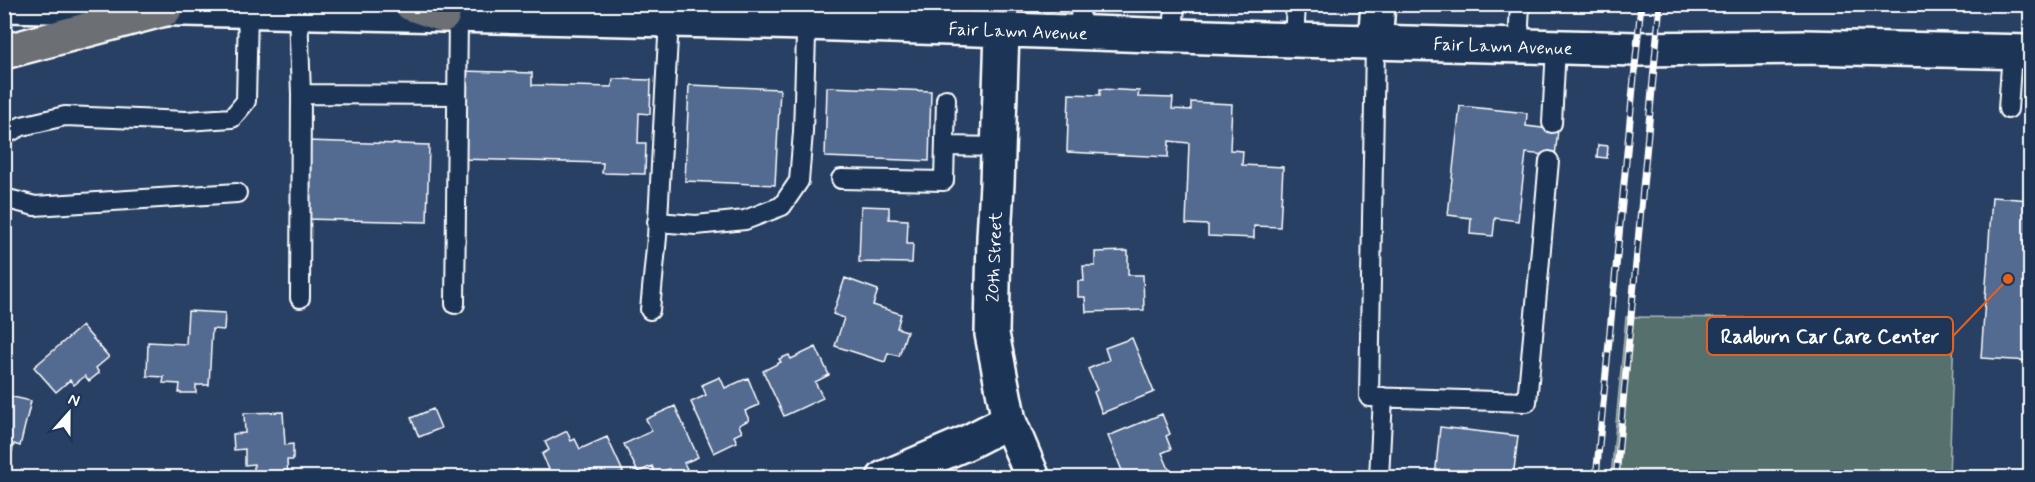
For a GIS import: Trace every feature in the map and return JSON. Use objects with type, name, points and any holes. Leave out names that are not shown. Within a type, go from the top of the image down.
[{"type":"highway","points":[[411,4],[469,13]]},
{"type":"highway","points":[[4,52],[165,7]]},
{"type":"main road","points":[[1375,43],[1378,4]]},
{"type":"main road","name":"Fair Lawn Avenue","points":[[4,5],[165,7],[298,12],[469,13],[669,20],[806,14],[884,15],[1002,31],[1080,19],[1173,36],[1646,49],[1846,48],[2021,52]]},
{"type":"main road","name":"20th Street","points":[[1002,31],[992,334],[1009,422],[1033,477]]},
{"type":"main road","points":[[884,477],[1009,422]]},
{"type":"lane","points":[[1173,36],[1175,4]]},
{"type":"lane","points":[[1294,40],[1296,4]]},
{"type":"lane","points":[[1520,4],[1521,46]]},
{"type":"lane","points":[[4,135],[22,126],[65,116],[186,121],[232,118],[246,101],[248,11]]},
{"type":"lane","points":[[298,12],[301,94],[300,298]]},
{"type":"lane","points":[[455,304],[457,95],[469,13]]},
{"type":"lane","points":[[657,222],[696,225],[745,220],[782,206],[799,181],[804,132],[806,14]]},
{"type":"lane","points":[[650,310],[669,20]]},
{"type":"lane","points":[[1375,43],[1369,397],[1527,402],[1542,258],[1549,161]]},
{"type":"lane","points":[[1551,123],[1556,47]]},
{"type":"lane","points":[[2007,109],[2021,52]]},
{"type":"lane","points":[[301,94],[457,95]]},
{"type":"lane","points":[[841,179],[944,181],[946,99]]},
{"type":"lane","points":[[945,146],[999,147]]},
{"type":"lane","points":[[4,198],[35,206],[237,194]]},
{"type":"lane","points":[[1379,477],[1383,397]]},
{"type":"green space","points":[[1626,317],[1754,318],[1954,332],[1949,477],[1611,477]]},
{"type":"building","points":[[462,71],[532,73],[532,85],[612,87],[613,79],[651,80],[650,114],[639,113],[638,143],[646,143],[645,174],[602,173],[603,163],[460,159]]},
{"type":"building","points":[[689,85],[780,89],[775,185],[685,181]]},
{"type":"building","points":[[827,87],[931,91],[929,161],[825,157]]},
{"type":"building","points":[[1100,89],[1139,91],[1138,97],[1173,98],[1172,109],[1191,110],[1191,102],[1232,104],[1230,150],[1243,151],[1242,165],[1283,167],[1280,227],[1254,226],[1254,238],[1208,236],[1208,225],[1186,224],[1189,143],[1169,141],[1168,157],[1067,152],[1069,94],[1100,95]]},
{"type":"building","points":[[1460,106],[1527,113],[1526,126],[1558,130],[1555,156],[1526,153],[1518,221],[1495,218],[1493,236],[1470,234],[1471,218],[1448,215]]},
{"type":"building","points":[[307,141],[429,145],[427,222],[305,219]]},
{"type":"building","points":[[1598,145],[1608,146],[1607,158],[1597,157]]},
{"type":"building","points":[[1992,197],[2030,200],[2030,361],[1981,358]]},
{"type":"building","points":[[861,206],[889,207],[889,219],[908,220],[907,244],[913,244],[912,263],[859,262]]},
{"type":"building","points":[[1128,251],[1128,275],[1143,275],[1144,310],[1086,312],[1085,297],[1078,297],[1078,281],[1084,281],[1083,266],[1095,266],[1095,252]]},
{"type":"building","points":[[845,278],[878,290],[873,305],[901,314],[897,328],[907,331],[899,356],[888,353],[885,362],[835,346],[844,318],[833,314]]},
{"type":"building","points":[[188,311],[225,313],[224,330],[212,329],[209,385],[196,385],[196,393],[179,393],[180,384],[163,383],[164,377],[147,376],[148,342],[186,344]]},
{"type":"building","points":[[82,326],[109,357],[96,368],[99,373],[89,381],[85,376],[74,385],[70,380],[56,392],[34,367]]},
{"type":"building","points":[[1132,338],[1154,392],[1102,413],[1094,392],[1097,390],[1088,369],[1109,360],[1105,348]]},
{"type":"building","points":[[816,347],[829,375],[815,382],[823,398],[784,416],[763,371],[781,362],[779,359],[789,355],[791,359]]},
{"type":"building","points":[[720,377],[725,388],[748,378],[759,405],[745,411],[749,420],[739,425],[742,432],[734,436],[737,442],[714,453],[691,402],[706,395],[702,385]]},
{"type":"building","points":[[4,395],[31,401],[20,446],[14,444],[10,459],[4,458]]},
{"type":"building","points":[[675,406],[698,457],[684,463],[687,469],[673,476],[669,469],[656,475],[652,466],[638,472],[624,444],[652,431],[646,419]]},
{"type":"building","points":[[433,409],[441,428],[419,437],[411,418]]},
{"type":"building","points":[[283,412],[285,445],[293,444],[293,460],[287,460],[288,478],[254,478],[254,464],[245,465],[245,449],[234,450],[233,434],[245,433],[244,413]]},
{"type":"building","points":[[1162,414],[1170,434],[1166,436],[1171,449],[1162,453],[1172,476],[1125,478],[1108,436]]},
{"type":"building","points":[[1440,427],[1518,436],[1513,478],[1435,478]]},
{"type":"building","points":[[567,431],[571,441],[575,439],[580,449],[607,437],[623,472],[610,478],[553,478],[542,454],[549,450],[545,442]]},
{"type":"building","points":[[517,469],[521,478],[497,478]]},
{"type":"railway","points":[[1596,478],[1641,4]]},
{"type":"railway","points":[[1616,478],[1660,4]]},
{"type":"place","name":"Radburn Car Care Center","points":[[2008,279]]}]
